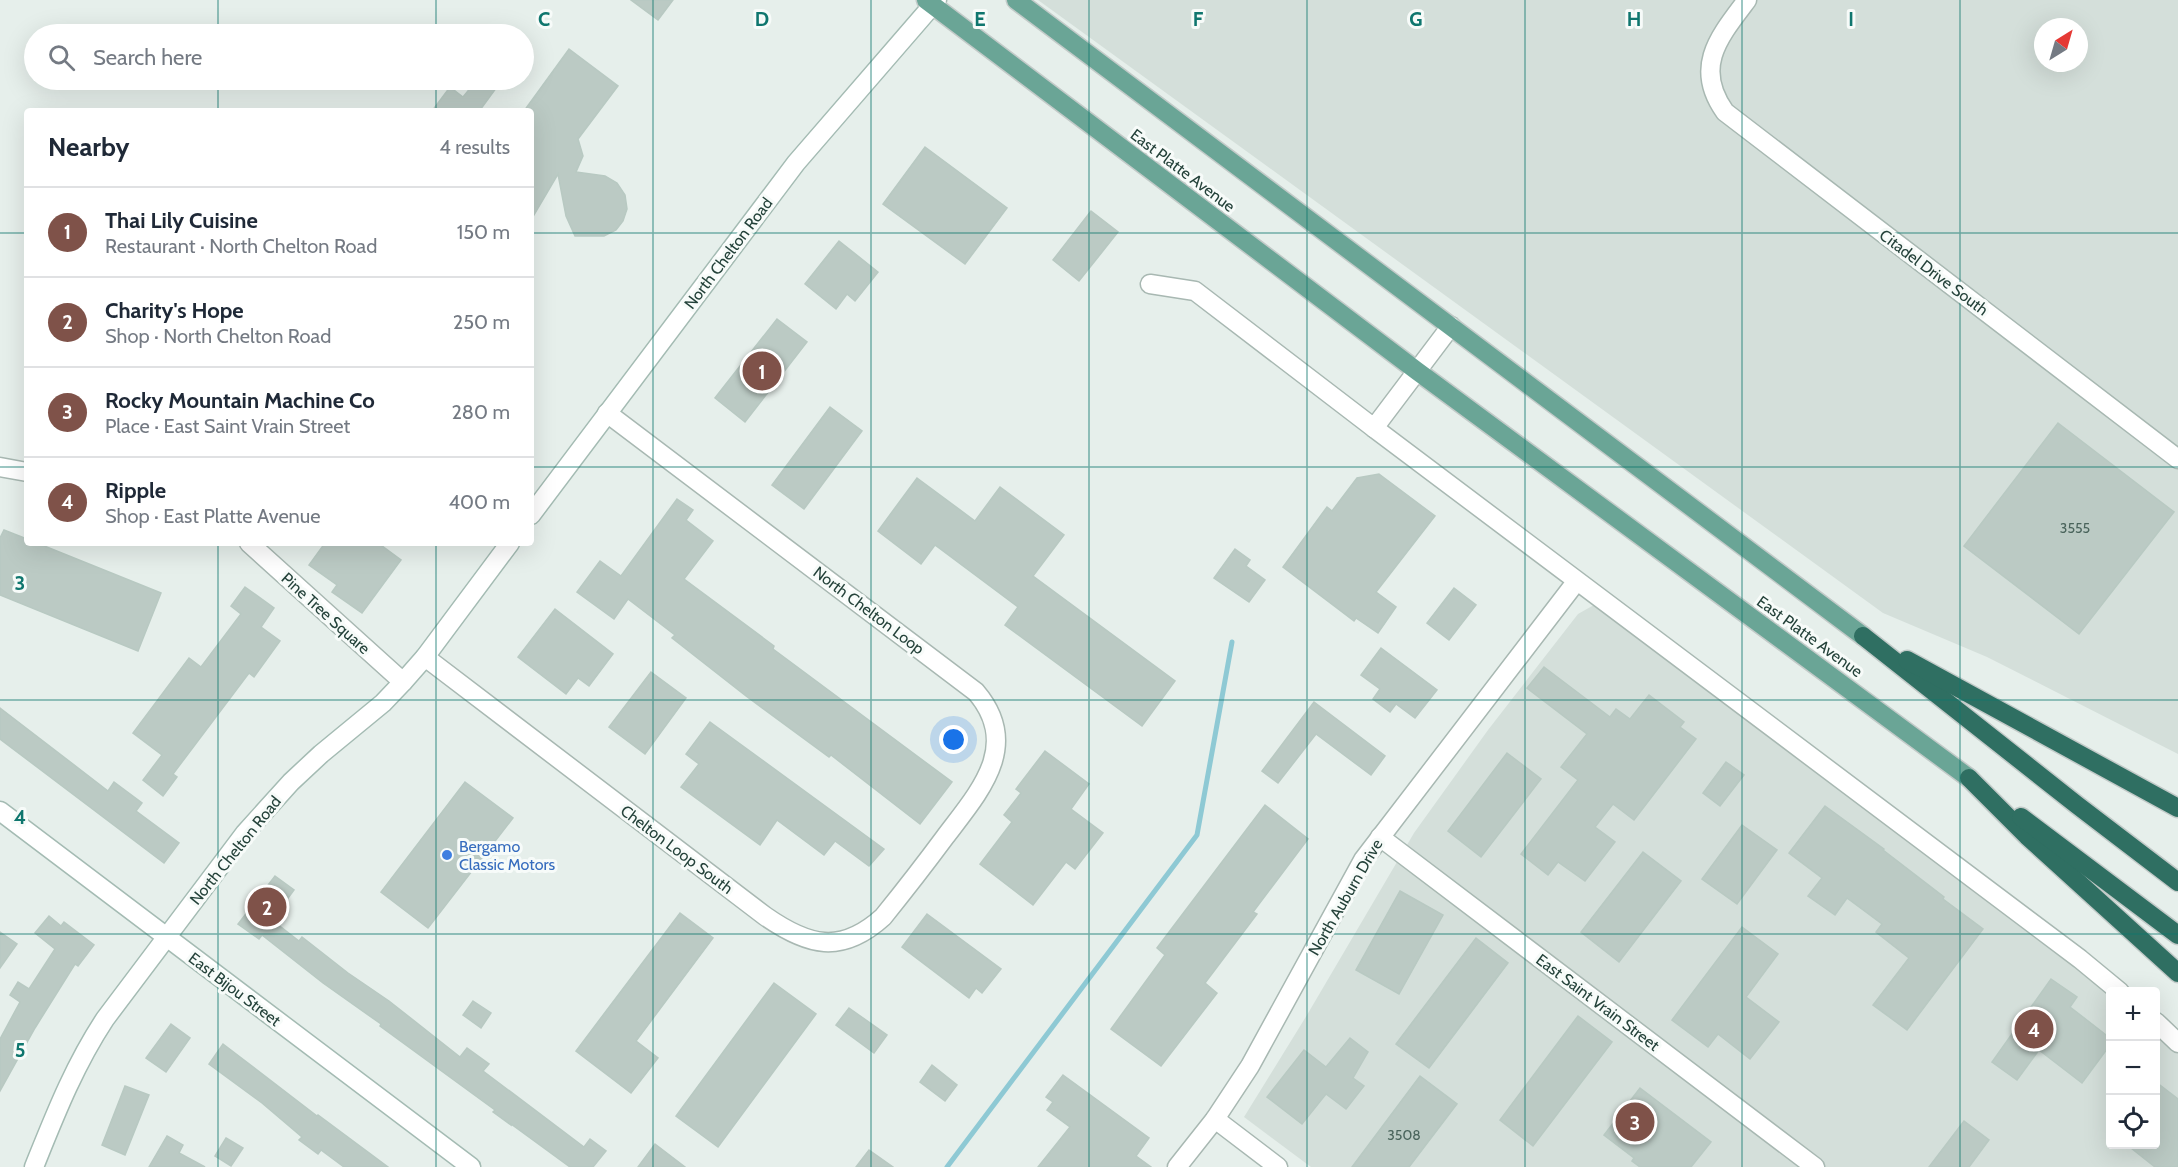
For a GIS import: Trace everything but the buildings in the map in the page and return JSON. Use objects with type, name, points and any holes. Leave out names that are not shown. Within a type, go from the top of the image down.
[{"type":"highway","points":[[1863,636],[2178,808]]},
{"type":"highway","name":"East Platte Avenue","points":[[1863,636],[2178,882]]},
{"type":"highway","points":[[1969,777],[2027,836],[2178,973]]},
{"type":"highway","name":"East Platte Avenue","points":[[1969,777],[2178,935]]},
{"type":"main road","name":"East Platte Avenue","points":[[1016,0],[1863,636]]},
{"type":"main road","name":"East Platte Avenue","points":[[932,2],[1417,371],[1969,777]]},
{"type":"street","name":"Citadel Drive South","points":[[1748,0],[1716,45],[1712,56],[1710,71],[1712,86],[1716,100],[1725,112],[1736,123],[2178,459]]},
{"type":"street","name":"North Chelton Road","points":[[534,511],[796,163],[932,2]]},
{"type":"street","points":[[1150,284],[1195,291],[1576,582],[2114,987]]},
{"type":"street","points":[[1374,428],[1451,326]]},
{"type":"street","name":"North Chelton Loop","points":[[607,413],[963,681],[986,704],[993,717],[995,731],[993,763],[978,794],[929,859]]},
{"type":"street","points":[[0,467],[24,471]]},
{"type":"street","name":"Pine Tree Square","points":[[252,546],[403,682]]},
{"type":"street","name":"North Chelton Road","points":[[35,1167],[64,1093],[85,1050],[105,1018],[245,833],[321,754],[383,703],[403,682],[425,657],[508,546]]},
{"type":"street","name":"North Auburn Drive","points":[[1177,1167],[1215,1119],[1250,1066],[1364,860],[1576,582]]},
{"type":"street","name":"Chelton Loop South","points":[[425,657],[765,916],[799,937],[822,943],[836,943],[869,930],[884,917],[929,859]]},
{"type":"street","name":"East Bijou Street","points":[[0,811],[471,1167]]},
{"type":"street","name":"East Saint Vrain Street","points":[[1380,837],[1815,1167]]},
{"type":"street","points":[[2160,1026],[2178,1043]]},
{"type":"street","points":[[1215,1119],[1278,1167]]},
{"type":"shaded area","points":[[1038,0],[2178,0],[2178,754],[1987,657],[1883,613]]},
{"type":"shaded area","points":[[1601,601],[2106,989],[2106,1149],[2160,1149],[2160,1027],[2178,1044],[2178,1167],[1311,1167],[1244,1117],[1414,833],[1488,730],[1578,614]]},
{"type":"waterway","points":[[947,1167],[1197,835],[1232,642]]},
{"type":"place","name":"Thai Lily Cuisine","points":[[762,371]]},
{"type":"place","name":"Bergamo Classic Motors","points":[[447,855]]},
{"type":"place","name":"Charity's Hope","points":[[267,907]]},
{"type":"place","name":"Ripple","points":[[2034,1029]]},
{"type":"place","name":"Rocky Mountain Machine Co","points":[[1635,1122]]}]
